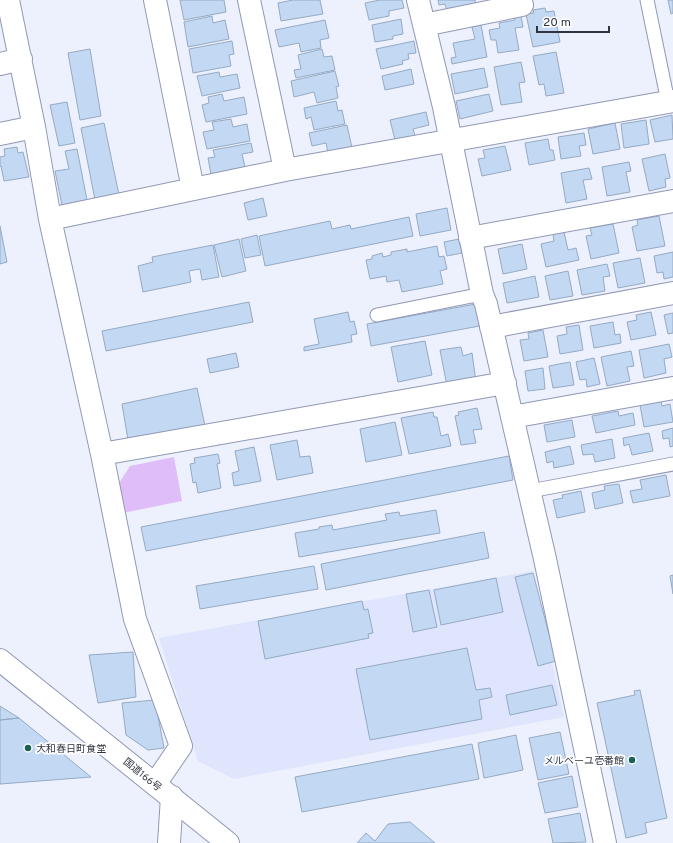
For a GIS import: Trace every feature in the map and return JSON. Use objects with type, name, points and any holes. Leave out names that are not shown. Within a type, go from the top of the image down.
[{"type":"main road","points":[[8,0],[21,59],[50,219],[102,454],[135,619],[181,746],[155,784]]},
{"type":"main road","points":[[155,0],[193,189]]},
{"type":"main road","points":[[250,0],[285,170]]},
{"type":"main road","points":[[418,0],[451,140],[482,294],[486,304],[530,491],[605,843]]},
{"type":"main road","points":[[424,25],[522,5]]},
{"type":"main road","points":[[0,64],[21,59]]},
{"type":"main road","points":[[50,219],[285,170],[671,101]]},
{"type":"main road","points":[[0,134],[34,127]]},
{"type":"main road","points":[[470,238],[673,201]]},
{"type":"main road","points":[[491,328],[673,294]]},
{"type":"main road","points":[[102,454],[504,383]]},
{"type":"main road","points":[[512,417],[673,388]]},
{"type":"main road","name":"国道166号","points":[[0,660],[228,843]]},
{"type":"main road","points":[[168,843],[172,797]]},
{"type":"lane","points":[[647,0],[671,101]]},
{"type":"lane","points":[[377,315],[482,294]]},
{"type":"lane","points":[[530,491],[673,464]]},
{"type":"shaded area","points":[[174,457],[182,501],[123,513],[116,488],[130,466]]},
{"type":"shaded area","points":[[533,571],[564,717],[234,779],[198,761],[159,638]]},
{"type":"building","points":[[180,0],[224,0],[226,12],[184,20]]},
{"type":"building","points":[[293,0],[320,0],[323,14],[281,21],[278,3]]},
{"type":"building","points":[[380,0],[402,0],[404,8],[389,11],[389,16],[369,20],[365,3]]},
{"type":"building","points":[[438,0],[475,0],[476,5],[447,11],[445,4],[439,5]]},
{"type":"building","points":[[668,0],[673,0],[673,13],[671,14]]},
{"type":"building","points":[[545,8],[546,12],[554,11],[560,42],[533,47],[526,14],[534,13],[533,10]]},
{"type":"building","points":[[212,16],[213,23],[225,20],[229,39],[188,47],[184,22]]},
{"type":"building","points":[[521,16],[523,27],[515,28],[519,50],[498,53],[496,40],[491,40],[489,30],[500,28],[499,23],[515,20],[514,17]]},
{"type":"building","points":[[401,19],[403,34],[393,36],[393,39],[375,42],[372,25]]},
{"type":"building","points":[[325,20],[329,38],[320,40],[321,48],[301,52],[299,43],[279,47],[275,30]]},
{"type":"building","points":[[481,25],[487,57],[452,64],[451,58],[456,57],[453,43],[475,39],[472,27]]},
{"type":"building","points":[[232,41],[234,54],[229,55],[231,66],[193,73],[189,49]]},
{"type":"building","points":[[414,41],[416,53],[408,54],[409,59],[402,61],[403,64],[381,69],[376,49]]},
{"type":"building","points":[[90,49],[101,116],[80,120],[68,53]]},
{"type":"building","points":[[322,49],[324,57],[332,56],[335,70],[296,78],[294,70],[301,69],[298,55]]},
{"type":"building","points":[[556,52],[564,93],[546,96],[544,84],[539,85],[533,56]]},
{"type":"building","points":[[521,62],[525,82],[519,83],[522,102],[501,105],[494,67]]},
{"type":"building","points":[[484,68],[488,87],[455,94],[451,74]]},
{"type":"building","points":[[411,69],[414,84],[385,90],[382,76]]},
{"type":"building","points":[[335,71],[339,86],[336,87],[338,98],[317,103],[314,92],[294,97],[291,81]]},
{"type":"building","points":[[219,72],[220,77],[237,74],[240,88],[202,96],[197,76]]},
{"type":"building","points":[[222,94],[224,101],[244,97],[247,114],[206,122],[202,105],[209,103],[208,97]]},
{"type":"building","points":[[489,94],[493,111],[460,119],[456,101]]},
{"type":"building","points":[[336,101],[338,111],[342,110],[345,124],[314,130],[311,117],[306,119],[304,108]]},
{"type":"building","points":[[67,102],[75,143],[59,146],[50,105]]},
{"type":"building","points":[[426,112],[429,125],[413,129],[415,136],[395,140],[390,120]]},
{"type":"building","points":[[672,115],[673,139],[655,142],[650,120]]},
{"type":"building","points":[[231,119],[233,127],[247,124],[250,141],[207,149],[203,132],[214,130],[212,122]]},
{"type":"building","points":[[646,120],[649,144],[624,148],[621,124]]},
{"type":"building","points":[[104,123],[119,195],[95,200],[81,128]]},
{"type":"building","points":[[615,123],[620,149],[593,154],[588,129]]},
{"type":"building","points":[[347,125],[352,148],[328,153],[326,143],[312,146],[309,133]]},
{"type":"building","points":[[584,133],[586,145],[579,146],[581,156],[561,159],[558,137]]},
{"type":"building","points":[[548,139],[550,150],[553,150],[555,160],[529,165],[525,143]]},
{"type":"building","points":[[251,143],[253,152],[242,154],[245,167],[211,174],[208,158],[215,157],[213,150]]},
{"type":"building","points":[[505,146],[511,170],[482,176],[478,159],[485,158],[483,150]]},
{"type":"building","points":[[17,147],[18,153],[23,152],[29,177],[4,181],[1,166],[0,167],[0,157],[5,156],[4,149]]},
{"type":"building","points":[[77,149],[87,200],[62,205],[55,171],[69,169],[65,151]]},
{"type":"building","points":[[665,154],[670,178],[665,179],[666,187],[649,191],[642,159]]},
{"type":"building","points":[[629,162],[631,171],[626,172],[630,192],[607,196],[602,167]]},
{"type":"building","points":[[589,168],[592,179],[583,180],[587,199],[566,203],[561,173]]},
{"type":"building","points":[[263,198],[267,216],[248,220],[244,203]]},
{"type":"building","points":[[447,208],[451,230],[420,236],[416,214]]},
{"type":"building","points":[[659,216],[665,246],[637,251],[632,227],[638,225],[637,220]]},
{"type":"building","points":[[409,217],[413,236],[265,266],[259,236],[330,221],[332,229],[350,225],[351,229]]},
{"type":"building","points":[[613,224],[619,253],[591,259],[586,236],[592,235],[590,228]]},
{"type":"building","points":[[0,226],[7,262],[0,264]]},
{"type":"building","points":[[564,232],[568,250],[576,248],[579,260],[546,267],[541,244],[554,241],[553,234]]},
{"type":"building","points":[[257,235],[261,255],[245,258],[241,239]]},
{"type":"building","points":[[239,239],[246,271],[222,277],[214,245]]},
{"type":"building","points":[[459,239],[462,253],[447,256],[444,242]]},
{"type":"building","points":[[522,244],[527,269],[503,274],[498,249]]},
{"type":"building","points":[[213,245],[219,277],[202,280],[200,269],[189,271],[191,282],[143,292],[138,266],[153,262],[152,257]]},
{"type":"building","points":[[437,246],[439,257],[444,256],[447,269],[440,271],[443,284],[402,292],[399,280],[387,282],[386,276],[370,279],[366,260],[372,259],[372,256],[382,253],[383,257],[391,255],[391,252],[407,249],[407,252]]},
{"type":"building","points":[[673,252],[673,277],[664,279],[663,272],[657,273],[654,256]]},
{"type":"building","points":[[640,258],[645,283],[618,288],[613,263]]},
{"type":"building","points":[[607,264],[610,276],[603,277],[605,291],[582,295],[577,270]]},
{"type":"building","points":[[568,271],[573,296],[550,300],[545,276]]},
{"type":"building","points":[[535,276],[539,297],[507,303],[503,283]]},
{"type":"building","points":[[249,302],[253,322],[106,351],[102,331]]},
{"type":"building","points":[[481,303],[485,325],[371,346],[367,324]]},
{"type":"building","points":[[348,312],[350,322],[354,321],[357,334],[351,335],[352,342],[304,351],[304,347],[319,344],[314,319]]},
{"type":"building","points":[[651,312],[656,335],[631,340],[627,322],[637,320],[636,315]]},
{"type":"building","points":[[673,313],[673,333],[668,334],[664,315]]},
{"type":"building","points":[[613,322],[615,335],[620,334],[621,343],[594,348],[590,326]]},
{"type":"building","points":[[579,325],[583,350],[560,354],[557,336],[567,334],[566,327]]},
{"type":"building","points":[[543,330],[548,357],[524,361],[520,340],[529,339],[528,333]]},
{"type":"building","points":[[425,341],[432,375],[398,382],[391,347]]},
{"type":"building","points":[[669,344],[672,357],[664,359],[666,373],[644,378],[639,350]]},
{"type":"building","points":[[461,347],[463,356],[472,353],[476,382],[447,386],[440,350]]},
{"type":"building","points":[[631,351],[634,366],[627,367],[630,381],[607,386],[601,357]]},
{"type":"building","points":[[236,353],[239,367],[210,373],[207,359]]},
{"type":"building","points":[[594,358],[600,384],[587,387],[586,379],[580,380],[576,362]]},
{"type":"building","points":[[570,362],[574,385],[553,388],[549,366]]},
{"type":"building","points":[[543,368],[545,389],[528,391],[525,371]]},
{"type":"building","points":[[197,388],[205,426],[128,440],[122,404]]},
{"type":"building","points":[[661,401],[662,406],[670,404],[673,422],[644,427],[640,405]]},
{"type":"building","points":[[477,408],[482,429],[473,430],[476,443],[461,445],[455,416],[459,415],[458,412]]},
{"type":"building","points":[[618,411],[619,416],[633,413],[635,425],[596,433],[592,416]]},
{"type":"building","points":[[433,412],[434,417],[437,417],[441,436],[448,434],[451,446],[409,454],[401,418]]},
{"type":"building","points":[[572,420],[575,437],[547,442],[544,425]]},
{"type":"building","points":[[395,422],[402,455],[366,462],[360,429]]},
{"type":"building","points":[[673,428],[673,446],[670,447],[669,438],[663,439],[662,431]]},
{"type":"building","points":[[649,433],[653,451],[632,455],[629,444],[624,446],[623,438]]},
{"type":"building","points":[[612,439],[615,458],[595,462],[593,454],[583,455],[581,445]]},
{"type":"building","points":[[297,440],[300,457],[310,456],[313,473],[277,480],[270,445]]},
{"type":"building","points":[[570,446],[574,464],[554,468],[553,461],[547,463],[545,452]]},
{"type":"building","points":[[254,447],[261,481],[234,486],[232,473],[239,471],[235,451]]},
{"type":"building","points":[[218,454],[220,463],[217,464],[221,488],[198,493],[196,482],[193,483],[190,464],[195,463],[194,458]]},
{"type":"building","points":[[509,456],[513,480],[146,551],[141,527]]},
{"type":"building","points":[[666,475],[670,496],[633,503],[630,491],[642,489],[640,480]]},
{"type":"building","points":[[619,484],[623,503],[595,509],[592,493],[605,490],[604,486]]},
{"type":"building","points":[[581,491],[585,512],[557,518],[553,500],[563,498],[562,495]]},
{"type":"building","points":[[436,510],[440,533],[299,557],[295,533],[332,525],[333,530],[387,520],[385,514],[399,512],[400,516]]},
{"type":"building","points":[[484,532],[489,558],[326,590],[321,564]]},
{"type":"building","points":[[314,566],[318,589],[200,609],[196,586]]},
{"type":"building","points":[[533,573],[556,661],[538,666],[515,577]]},
{"type":"building","points":[[673,575],[673,594],[670,576]]},
{"type":"building","points":[[496,578],[503,612],[441,625],[434,590]]},
{"type":"building","points":[[429,590],[437,627],[413,632],[406,594]]},
{"type":"building","points":[[362,601],[364,610],[368,609],[373,633],[368,634],[369,638],[265,659],[258,621]]},
{"type":"building","points":[[467,648],[476,690],[490,688],[492,697],[479,700],[482,719],[370,740],[356,669]]},
{"type":"building","points":[[133,652],[136,697],[98,703],[89,655]]},
{"type":"building","points":[[552,685],[557,705],[510,715],[506,695]]},
{"type":"building","name":"メルベーユ壱番館","points":[[640,690],[667,818],[645,823],[647,833],[626,838],[597,703],[635,695],[634,691]]},
{"type":"building","points":[[155,700],[164,748],[148,750],[126,735],[122,703]]},
{"type":"building","points":[[0,706],[19,718],[0,720]]},
{"type":"building","name":"大和春日町食堂","points":[[19,718],[91,777],[0,784],[0,720]]},
{"type":"building","points":[[560,732],[569,774],[538,780],[529,738]]},
{"type":"building","points":[[516,735],[523,770],[484,778],[478,743]]},
{"type":"building","points":[[472,744],[479,779],[302,812],[295,777]]},
{"type":"building","points":[[572,776],[578,807],[545,813],[538,783]]},
{"type":"building","points":[[580,813],[586,842],[553,843],[548,819]]},
{"type":"building","points":[[410,822],[435,843],[357,843],[366,833],[375,841],[388,824]]},
{"type":"place","name":"大和春日町食堂","points":[[28,748]]},
{"type":"place","name":"メルベーユ壱番館","points":[[632,760]]}]
